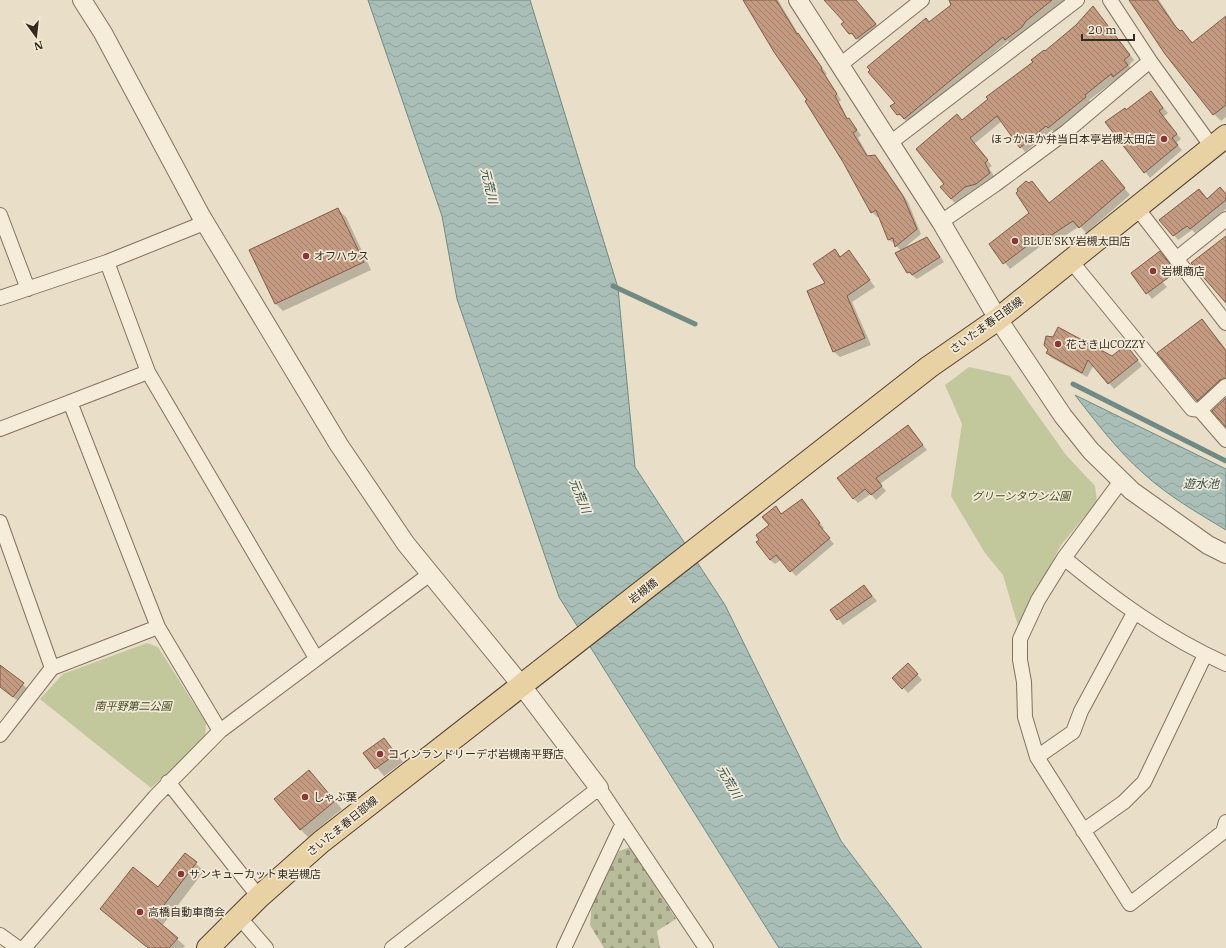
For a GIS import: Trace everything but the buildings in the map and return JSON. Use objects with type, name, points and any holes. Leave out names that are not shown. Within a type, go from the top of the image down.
[{"type":"main road","name":"さいたま春日部線","points":[[744,512],[929,367],[998,319],[1219,141]]},
{"type":"main road","name":"岩槻橋","points":[[541,670],[744,512]]},
{"type":"main road","name":"さいたま春日部線","points":[[208,948],[240,918],[259,897],[321,842],[541,670]]},
{"type":"street","points":[[82,0],[103,33],[204,223],[339,446],[406,544],[522,686],[599,788],[622,825],[706,948]]},
{"type":"street","points":[[798,0],[941,222],[998,319],[1063,416],[1091,451],[1121,481],[1160,512],[1208,545],[1226,554]]},
{"type":"street","points":[[840,65],[922,0]]},
{"type":"street","points":[[890,143],[1077,0]]},
{"type":"street","points":[[1110,0],[1150,61],[1219,141]]},
{"type":"street","points":[[941,222],[996,184],[1066,132],[1150,61]]},
{"type":"street","points":[[1137,208],[1226,323]]},
{"type":"street","points":[[0,215],[28,289]]},
{"type":"street","points":[[1176,259],[1226,219]]},
{"type":"street","points":[[0,298],[107,262],[204,223]]},
{"type":"street","points":[[1070,261],[1192,409],[1200,410],[1226,440]]},
{"type":"street","points":[[107,262],[148,372],[316,658]]},
{"type":"street","points":[[0,429],[148,372]]},
{"type":"street","points":[[1200,410],[1226,386]]},
{"type":"street","points":[[70,402],[158,627],[220,731]]},
{"type":"street","points":[[1121,481],[1064,558],[1038,600],[1020,639],[1025,717],[1037,757],[1130,904],[1225,831]]},
{"type":"street","points":[[0,522],[52,668]]},
{"type":"street","points":[[1064,558],[1134,613],[1164,632],[1226,664]]},
{"type":"street","points":[[24,948],[168,782],[220,731],[430,574]]},
{"type":"street","points":[[1037,757],[1073,732],[1095,685],[1134,613]]},
{"type":"street","points":[[0,734],[52,668],[158,627]]},
{"type":"street","points":[[1083,831],[1124,802],[1144,782],[1205,654]]},
{"type":"street","points":[[168,782],[259,897]]},
{"type":"street","points":[[392,948],[599,788]]},
{"type":"street","points":[[564,948],[622,825]]},
{"type":"street","points":[[240,918],[266,948]]},
{"type":"street","points":[[0,935],[18,948]]},
{"type":"green space","name":"グリーンタウン公園","points":[[969,367],[1010,376],[1066,455],[1095,486],[1097,501],[1061,545],[1018,626],[1003,575],[985,553],[951,496],[962,424],[945,385]]},
{"type":"green space","name":"南平野第二公園","points":[[147,643],[158,647],[206,723],[205,740],[151,788],[40,699],[63,674]]},
{"type":"green space","points":[[631,847],[676,919],[657,931],[660,948],[604,948],[590,925],[592,901],[619,851]]},
{"type":"water","name":"元荒川","points":[[368,0],[530,0],[618,288],[635,467],[725,605],[841,841],[922,948],[779,948],[559,597],[457,299],[442,216]]},
{"type":"water","name":"遊水池","points":[[1075,395],[1226,469],[1226,530],[1173,497],[1143,473],[1116,446]]},
{"type":"waterway","points":[[613,286],[695,324]]},
{"type":"waterway","points":[[1073,384],[1226,461]]},
{"type":"place","name":"ほっかほか弁当日本亭岩槻太田店","points":[[1164,139]]},
{"type":"place","name":"BLUE SKY岩槻太田店","points":[[1015,241]]},
{"type":"place","name":"オフハウス","points":[[306,256]]},
{"type":"place","name":"岩槻商店","points":[[1153,271]]},
{"type":"place","name":"花さき山COZZY","points":[[1058,344]]},
{"type":"place","name":"コインランドリーデポ岩槻南平野店","points":[[380,754]]},
{"type":"place","name":"しゃぶ葉","points":[[305,797]]},
{"type":"place","name":"サンキューカット東岩槻店","points":[[181,874]]},
{"type":"place","name":"高橋自動車商会","points":[[140,912]]}]
